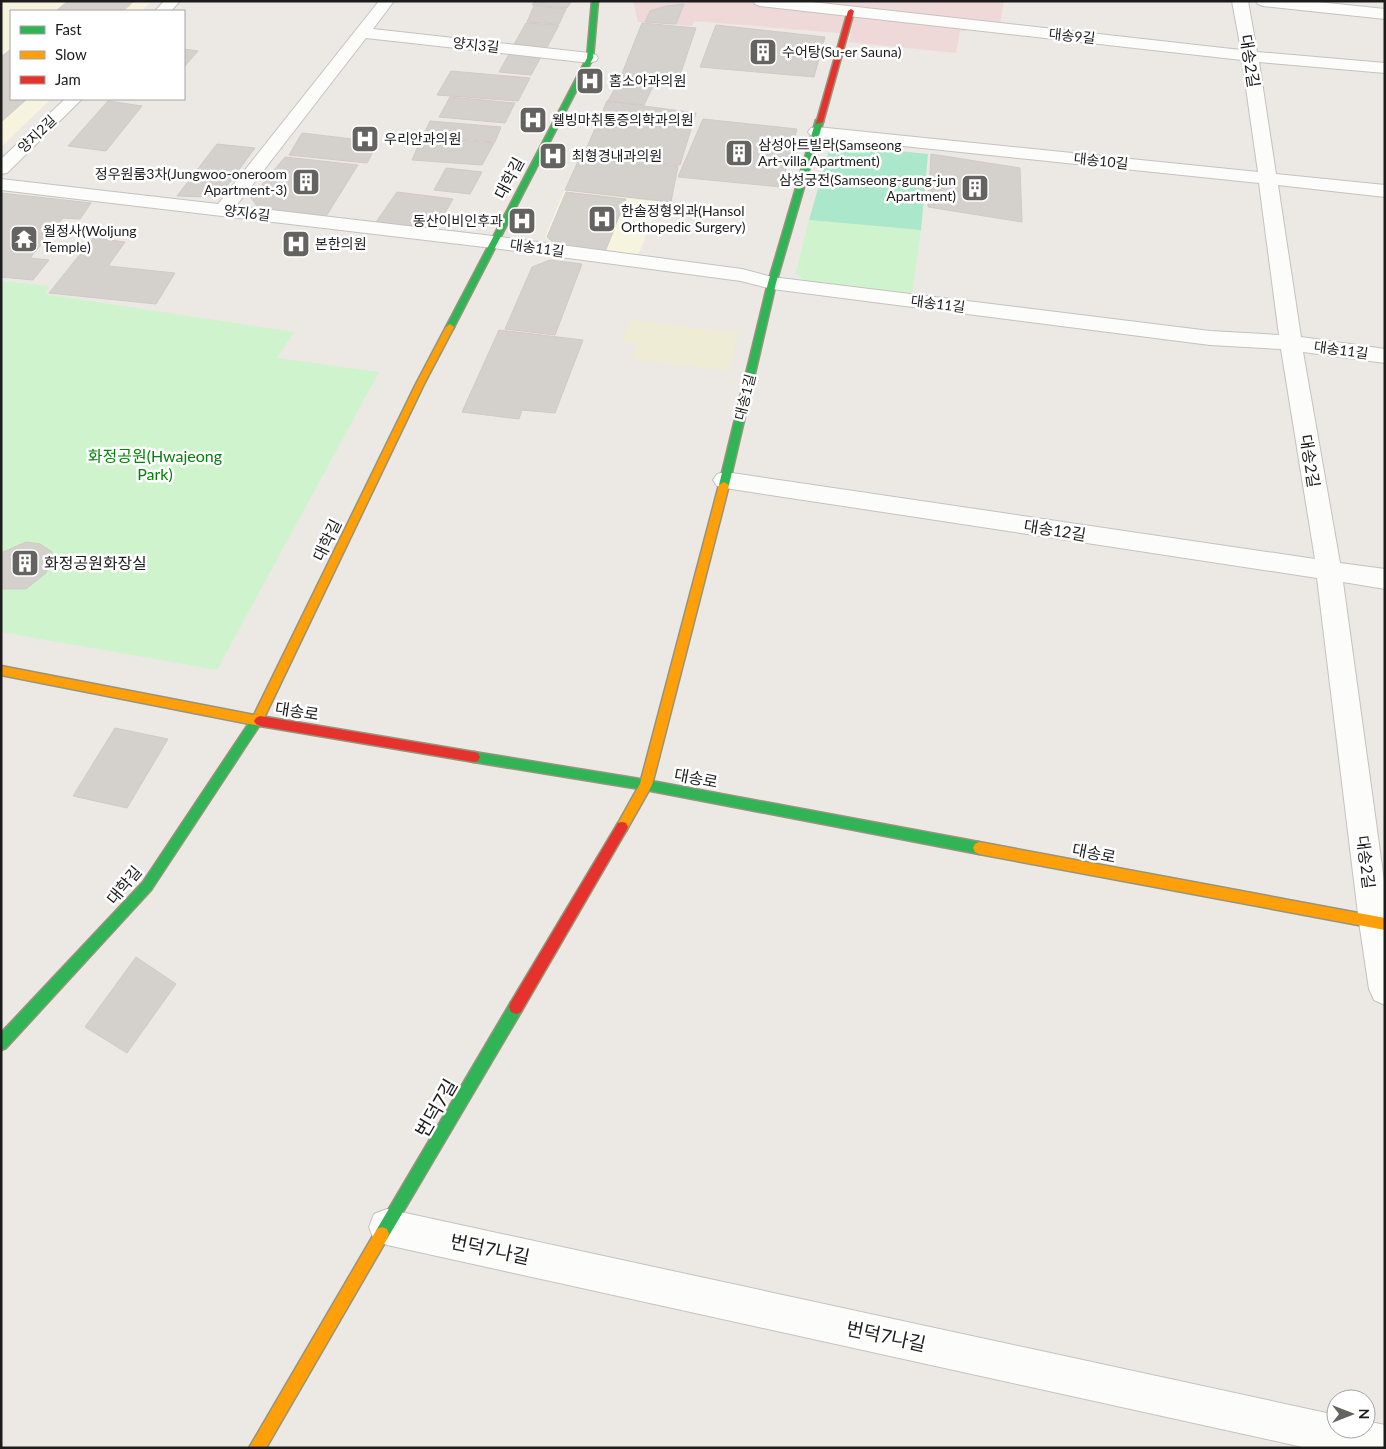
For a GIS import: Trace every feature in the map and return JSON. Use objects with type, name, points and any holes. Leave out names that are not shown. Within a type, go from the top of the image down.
[{"type":"street","points":[[164,10],[173,1]]},
{"type":"street","points":[[223,210],[387,1]]},
{"type":"street","name":"대학길","points":[[1,1043],[147,886],[257,721],[420,384],[590,58],[595,1]]},
{"type":"street","name":"대송9길","points":[[760,1],[851,11],[943,15],[1250,56],[1385,68]]},
{"type":"street","name":"대송2길","points":[[1240,1],[1250,56],[1291,343],[1328,570],[1379,923],[1385,989]]},
{"type":"street","points":[[1263,1],[1385,14]]},
{"type":"street","name":"대송1길","points":[[646,785],[772,283],[851,11]]},
{"type":"street","name":"양지3길","points":[[362,32],[590,58]]},
{"type":"street","name":"양지2길","points":[[1,169],[73,100]]},
{"type":"street","name":"대송10길","points":[[817,132],[1385,191]]},
{"type":"street","name":"양지6길","points":[[1,184],[493,242]]},
{"type":"street","name":"대송11길","points":[[493,242],[742,275],[772,283],[1200,337],[1291,343],[1385,356]]},
{"type":"street","name":"대송12길","points":[[724,480],[1385,579]]},
{"type":"street","name":"대송로","points":[[1,670],[257,721],[646,785],[1379,923]]},
{"type":"street","name":"번덕7길","points":[[258,1448],[646,785]]},
{"type":"street","name":"번덕7나길","points":[[387,1227],[1385,1445]]},
{"type":"shaded area","points":[[1,1],[152,1],[142,10],[10,10],[10,100],[50,100],[1,147]]},
{"type":"shaded area","points":[[633,1],[1004,1],[1000,24],[968,20],[966,31],[960,31],[956,53],[848,42],[851,34],[694,21],[692,26],[638,22]]},
{"type":"shaded area","name":"한솔정형외과(Hansol Orthopedic Surgery)","points":[[564,191],[659,202],[638,256],[558,249],[545,237]]},
{"type":"shaded area","points":[[631,320],[739,333],[729,371],[632,359],[638,344],[621,342]]},
{"type":"green space","points":[[831,144],[928,154],[921,230],[809,220]]},
{"type":"green space","points":[[809,220],[921,230],[912,294],[808,283],[796,273]]},
{"type":"green space","name":"화정공원(Hwajeong Park)","points":[[1,281],[49,286],[45,294],[294,332],[277,358],[379,372],[217,670],[1,632]]},
{"type":"building","points":[[68,1],[134,1],[124,10],[57,10]]},
{"type":"building","points":[[535,1],[572,1],[567,8],[532,5]]},
{"type":"building","points":[[684,4],[676,24],[645,22],[650,11],[666,6]]},
{"type":"building","points":[[534,6],[566,9],[559,24],[527,22]]},
{"type":"building","points":[[526,23],[559,25],[546,49],[513,46]]},
{"type":"building","points":[[642,23],[696,28],[678,81],[621,76]]},
{"type":"building","name":"수어탕(Su-er Sauna)","points":[[716,25],[825,37],[814,77],[700,67]]},
{"type":"building","points":[[185,49],[198,51],[185,66]]},
{"type":"building","points":[[10,50],[10,100],[26,100],[1,122],[1,57]]},
{"type":"building","points":[[509,54],[541,57],[531,75],[499,72]]},
{"type":"building","points":[[451,71],[530,78],[518,101],[437,95]]},
{"type":"building","points":[[621,77],[655,82],[644,105],[608,101]]},
{"type":"building","points":[[450,97],[515,103],[505,123],[439,117]]},
{"type":"building","points":[[108,101],[142,106],[106,151],[68,146]]},
{"type":"building","points":[[607,101],[696,113],[680,165],[584,154]]},
{"type":"building","name":"삼성아트빌라(Samseong Art-villa Apartment)","points":[[703,119],[797,129],[781,187],[678,177]]},
{"type":"building","points":[[430,121],[501,127],[495,142],[423,136]]},
{"type":"building","points":[[302,133],[378,142],[367,163],[289,155]]},
{"type":"building","points":[[422,137],[494,143],[482,165],[412,160]]},
{"type":"building","points":[[217,144],[255,148],[227,186],[207,197],[177,196]]},
{"type":"building","name":"삼성궁전(Samseong-gung-jun Apartment)","points":[[931,154],[1020,168],[1022,222],[928,207]]},
{"type":"building","points":[[581,155],[678,166],[671,202],[565,190]]},
{"type":"building","name":"정우원룸3차(Jungwoo-oneroom Apartment-3)","points":[[285,157],[358,165],[325,218],[260,210],[251,198]]},
{"type":"building","points":[[446,168],[482,172],[470,194],[434,190]]},
{"type":"building","points":[[397,192],[453,199],[435,230],[376,222]]},
{"type":"building","name":"한솔정형외과(Hansol Orthopedic Surgery)","points":[[566,192],[626,199],[605,252],[559,248],[547,237]]},
{"type":"building","name":"월정사(Woljung Temple)","points":[[1,193],[91,203],[80,219],[63,218],[30,258],[49,260],[33,280],[1,277]]},
{"type":"building","points":[[93,238],[125,242],[108,266],[175,273],[156,304],[49,293]]},
{"type":"building","points":[[550,260],[582,264],[555,335],[505,329],[532,267]]},
{"type":"building","points":[[499,330],[583,340],[555,413],[522,410],[519,419],[462,412]]},
{"type":"building","name":"화정공원화장실","points":[[26,542],[40,544],[52,552],[46,573],[26,589],[1,589],[1,553]]},
{"type":"building","points":[[115,728],[168,739],[127,808],[73,796]]},
{"type":"building","points":[[136,957],[176,984],[127,1053],[85,1027]]},
{"type":"traffic: fast","points":[[450,327],[590,58],[595,1]]},
{"type":"traffic: fast","points":[[724,485],[772,283],[819,122]]},
{"type":"traffic: fast","points":[[1,1043],[147,886],[259,717]]},
{"type":"traffic: fast","points":[[474,757],[646,785],[979,848]]},
{"type":"traffic: fast","points":[[382,1234],[516,1007]]},
{"type":"traffic: slow","points":[[259,717],[420,384],[450,327]]},
{"type":"traffic: slow","points":[[622,827],[646,785],[724,485]]},
{"type":"traffic: slow","points":[[1,670],[260,721]]},
{"type":"traffic: slow","points":[[979,848],[1385,924]]},
{"type":"traffic: slow","points":[[257,1448],[382,1234]]},
{"type":"traffic: jam","points":[[819,122],[851,11]]},
{"type":"traffic: jam","points":[[260,721],[474,757]]},
{"type":"traffic: jam","points":[[516,1007],[622,827]]},
{"type":"place","name":"수어탕(Su-er Sauna)","points":[[763,52]]},
{"type":"place","name":"홈소아과의원","points":[[590,81]]},
{"type":"place","name":"웰빙마취통증의학과의원","points":[[533,120]]},
{"type":"place","name":"우리안과의원","points":[[365,139]]},
{"type":"place","name":"삼성아트빌라(Samseong Art-villa Apartment)","points":[[739,153]]},
{"type":"place","name":"최형경내과의원","points":[[553,156]]},
{"type":"place","name":"정우원룸3차(Jungwoo-oneroom Apartment-3)","points":[[306,182]]},
{"type":"place","name":"삼성궁전(Samseong-gung-jun Apartment)","points":[[975,188]]},
{"type":"place","name":"한솔정형외과(Hansol Orthopedic Surgery)","points":[[602,219]]},
{"type":"place","name":"동산이비인후과","points":[[522,221]]},
{"type":"place","name":"월정사(Woljung Temple)","points":[[24,239]]},
{"type":"place","name":"본한의원","points":[[296,244]]},
{"type":"place","name":"화정공원화장실","points":[[25,563]]}]
